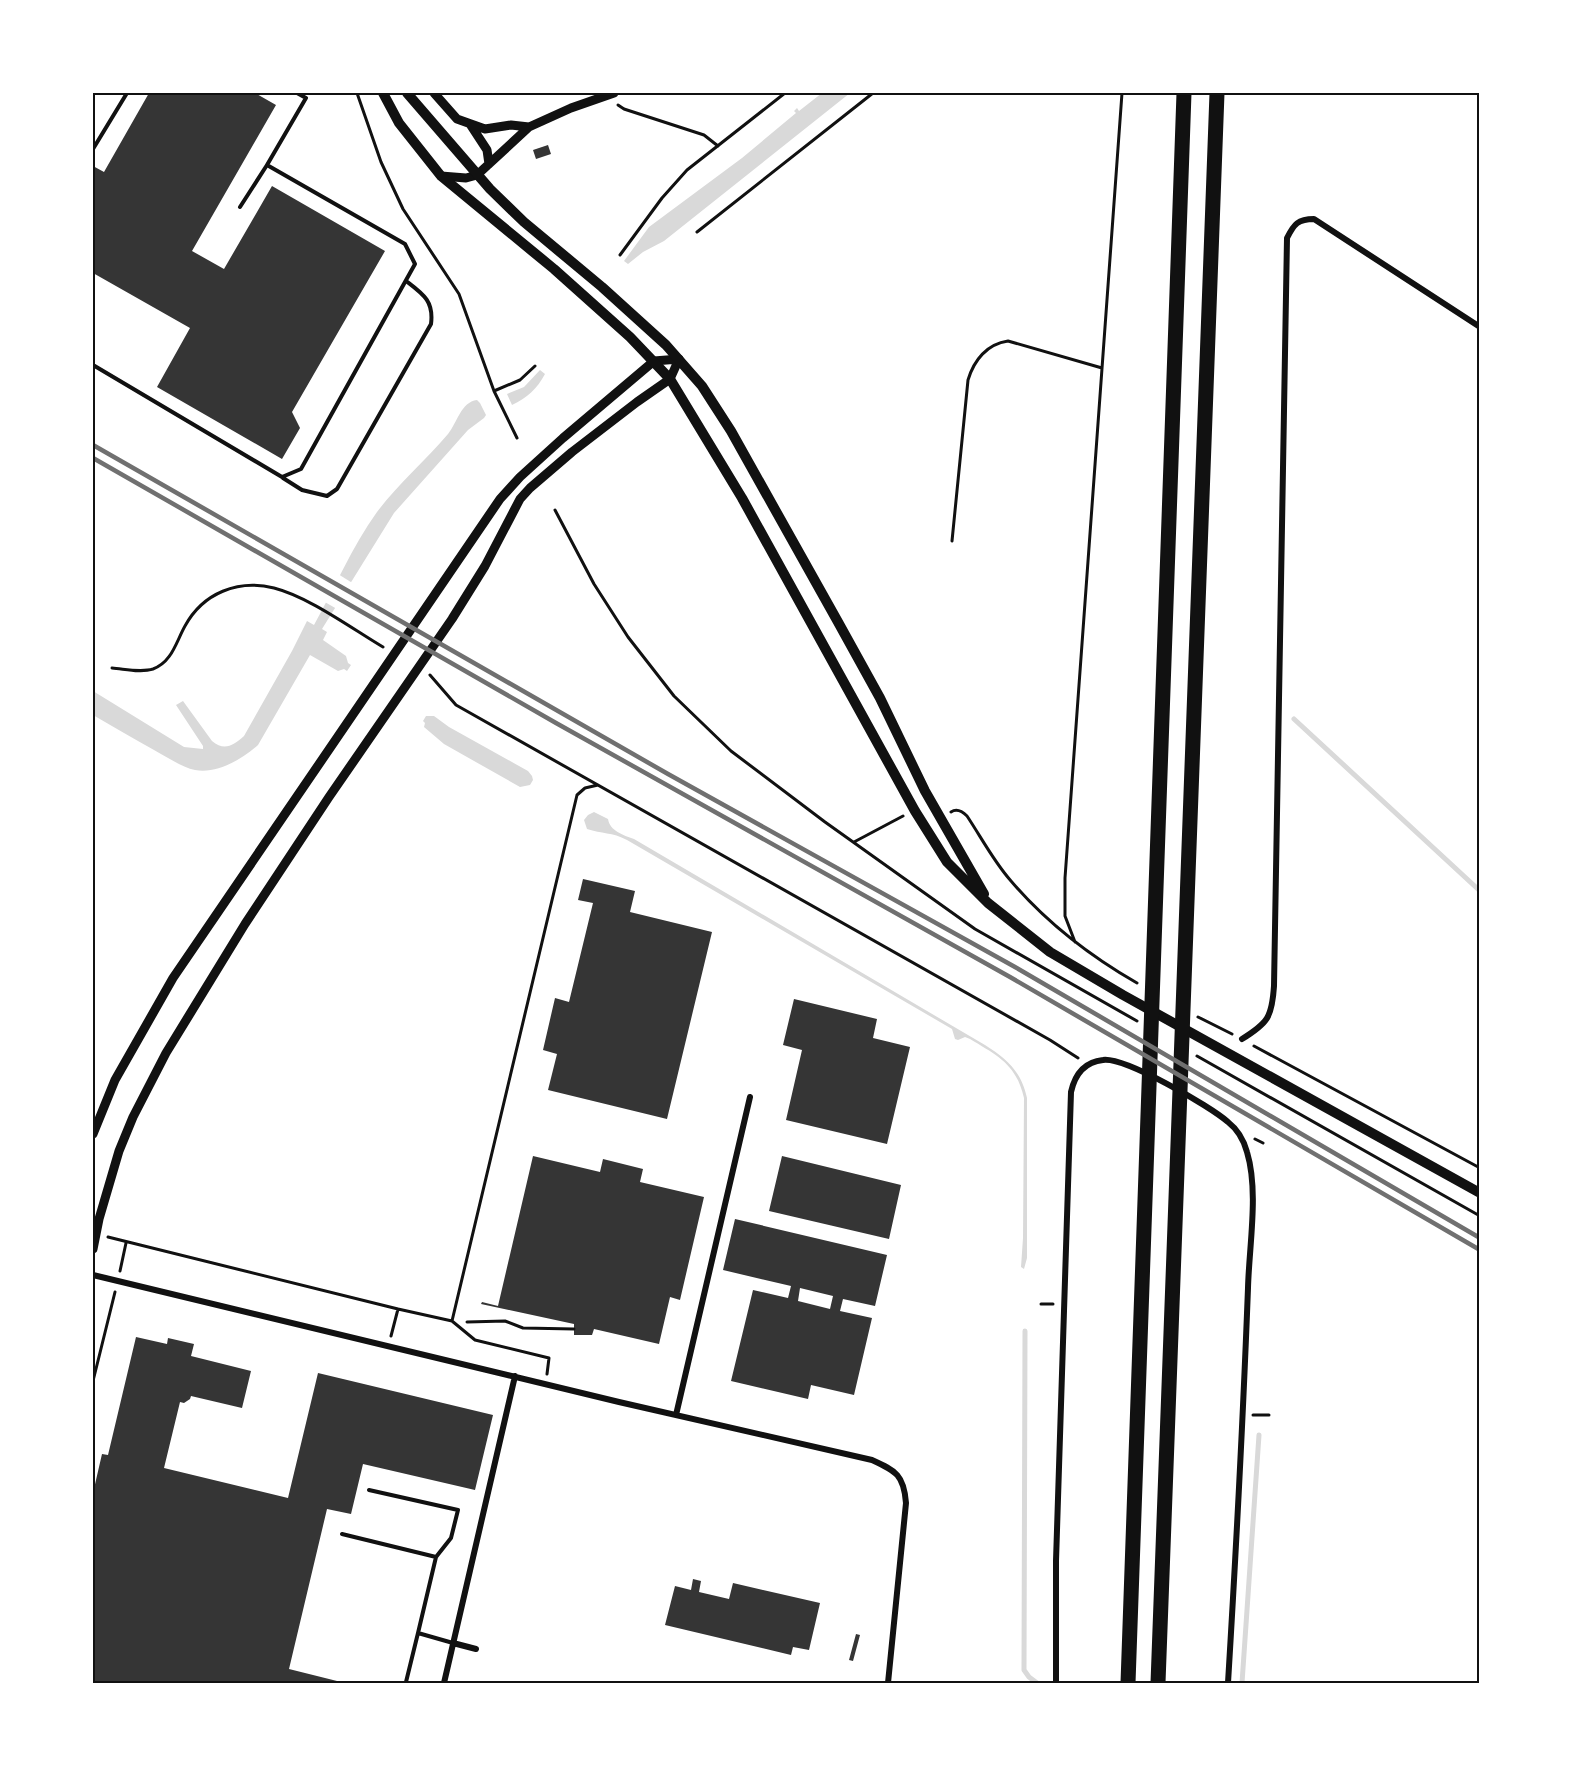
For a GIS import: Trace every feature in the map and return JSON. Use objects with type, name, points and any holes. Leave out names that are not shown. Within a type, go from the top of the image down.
[{"type":"highway","points":[[1128,1683],[1184,93]]},
{"type":"highway","points":[[1158,1683],[1217,93]]},
{"type":"main road","points":[[383,93],[399,123],[441,176],[554,269],[630,337],[670,379],[742,498],[915,811],[947,862],[988,903],[1050,952],[1480,1193]]},
{"type":"main road","points":[[406,93],[477,175],[524,222],[602,287],[680,359],[702,386],[730,431],[880,698],[925,791],[976,876],[988,903]]},
{"type":"street","points":[[434,93],[457,119],[469,124],[485,129],[511,125],[529,127]]},
{"type":"street","points":[[441,176],[466,178],[477,175],[529,127],[571,108],[612,94]]},
{"type":"street","points":[[469,124],[487,150],[489,164]]},
{"type":"street","points":[[1242,1039],[1266,1020],[1272,1008],[1274,986],[1287,238],[1294,225],[1303,219],[1314,219],[1480,327]]},
{"type":"street","points":[[93,1134],[115,1080],[173,978],[490,512],[520,477],[624,385],[654,361],[680,359]]},
{"type":"street","points":[[93,1249],[119,1151],[133,1117],[166,1053],[245,924],[328,797],[452,619],[485,566],[520,499],[530,488],[599,431],[670,379],[680,359]]},
{"type":"street","points":[[1056,1683],[1056,1561],[1071,1092],[1076,1076],[1086,1065],[1108,1059],[1126,1064],[1221,1117],[1234,1128],[1247,1151],[1250,1165],[1252,1203],[1243,1415],[1228,1683]]},
{"type":"street","points":[[676,1415],[750,1097]]},
{"type":"street","points":[[93,1275],[872,1460],[890,1468],[903,1482],[906,1503],[888,1683]]},
{"type":"street","points":[[444,1683],[515,1376]]},
{"type":"street","points":[[453,1643],[476,1649]]},
{"type":"lane","points":[[93,149],[127,93]]},
{"type":"lane","points":[[240,207],[306,98],[297,93]]},
{"type":"lane","points":[[267,165],[405,244],[415,264],[301,469],[282,477]]},
{"type":"lane","points":[[93,365],[302,490],[327,496],[337,489],[431,324],[433,311],[425,296],[406,281]]},
{"type":"lane","points":[[369,1490],[458,1510],[451,1538],[436,1557],[406,1682]]},
{"type":"lane","points":[[342,1534],[436,1557]]},
{"type":"lane","points":[[418,1633],[453,1643]]},
{"type":"path","points":[[357,93],[381,162],[403,209],[459,294],[494,391],[517,438]]},
{"type":"path","points":[[620,255],[662,198],[687,170],[785,93]]},
{"type":"path","points":[[697,232],[873,93]]},
{"type":"path","points":[[1075,942],[1065,916],[1065,879],[1122,93]]},
{"type":"path","points":[[612,94],[615,104],[624,109],[704,135],[718,146]]},
{"type":"path","points":[[952,541],[968,380],[971,369],[979,357],[998,342],[1008,341],[1102,368]]},
{"type":"path","points":[[494,391],[520,380],[535,366]]},
{"type":"path","points":[[555,510],[610,611],[674,696],[731,751],[975,929],[1140,1023]]},
{"type":"path","points":[[112,668],[142,670],[159,666],[173,651],[184,627],[198,608],[210,597],[235,586],[259,585],[277,589],[321,611],[389,651]]},
{"type":"path","points":[[429,674],[456,705],[1057,1044],[1086,1065]]},
{"type":"path","points":[[452,1322],[577,795],[585,788],[598,785]]},
{"type":"path","points":[[941,818],[955,810],[962,811],[1011,882],[1050,921],[1075,942],[1138,983]]},
{"type":"path","points":[[854,842],[915,811]]},
{"type":"path","points":[[1194,1015],[1480,1168]]},
{"type":"path","points":[[1189,1051],[1480,1216]]},
{"type":"path","points":[[96,1234],[452,1322],[475,1340],[549,1358],[545,1383]]},
{"type":"path","points":[[93,1381],[126,1242]]},
{"type":"path","points":[[388,1346],[398,1309]]},
{"type":"path","points":[[467,1322],[505,1321],[523,1328],[574,1329]]},
{"type":"path","points":[[1243,1415],[1269,1415]]},
{"type":"shaded area","points":[[822,93],[850,93],[664,241],[643,252],[628,264],[624,261],[649,227],[742,158],[796,113],[794,111],[797,108],[799,111]]},
{"type":"shaded area","points":[[540,370],[545,374],[535,389],[512,405],[507,394],[524,387]]},
{"type":"shaded area","points":[[477,400],[486,415],[484,418],[468,430],[394,513],[322,629],[327,632],[323,640],[346,656],[351,665],[347,671],[344,669],[338,671],[310,655],[258,745],[252,750],[221,768],[195,770],[174,762],[93,715],[93,691],[184,747],[203,749],[176,705],[183,701],[216,744],[232,745],[244,736],[307,621],[314,625],[352,553],[377,512],[448,434],[463,409]]},
{"type":"shaded area","points":[[426,716],[434,716],[449,727],[528,771],[533,780],[530,785],[520,787],[444,744],[424,727],[423,721]]},
{"type":"shaded area","points":[[594,812],[608,819],[611,827],[618,832],[634,839],[985,1045],[1012,1067],[1021,1080],[1027,1098],[1027,1258],[1024,1269],[1021,1267],[1024,1098],[1021,1086],[1011,1069],[970,1039],[965,1037],[955,1039],[952,1029],[627,840],[587,829],[584,820]]},
{"type":"pier","points":[[338,574],[354,584],[337,609],[323,601]]},
{"type":"building","points":[[149,93],[255,93],[276,105],[192,251],[224,269],[272,186],[385,251],[292,412],[300,428],[282,459],[157,387],[190,328],[93,273],[93,166],[104,172]]},
{"type":"building","points":[[548,145],[551,154],[536,159],[533,150]]},
{"type":"building","points":[[583,879],[635,891],[630,912],[712,932],[667,1119],[548,1090],[557,1054],[543,1050],[555,998],[569,1002],[593,903],[578,900]]},
{"type":"building","points":[[794,999],[877,1019],[873,1038],[910,1047],[887,1144],[786,1120],[802,1050],[783,1045]]},
{"type":"building","points":[[533,1156],[600,1172],[603,1159],[643,1169],[640,1182],[704,1197],[680,1300],[670,1297],[659,1344],[594,1329],[592,1335],[574,1335],[574,1324],[481,1304],[482,1302],[498,1306]]},
{"type":"building","points":[[782,1156],[901,1185],[889,1239],[769,1211]]},
{"type":"building","points":[[735,1219],[887,1255],[875,1306],[843,1299],[840,1311],[872,1318],[854,1395],[811,1385],[808,1399],[731,1381],[753,1290],[788,1298],[791,1286],[723,1270]],"holes":[[[800,1288],[833,1296],[830,1309],[798,1301]]]},
{"type":"building","points":[[136,1337],[167,1344],[168,1338],[194,1344],[191,1356],[251,1371],[242,1408],[191,1396],[184,1403],[180,1402],[164,1468],[288,1498],[318,1373],[493,1415],[475,1490],[363,1464],[351,1514],[327,1509],[289,1669],[345,1683],[93,1683],[93,1493],[102,1454],[108,1455]]},
{"type":"building","points":[[693,1579],[701,1581],[699,1592],[729,1599],[733,1583],[820,1603],[809,1650],[793,1647],[791,1655],[665,1625],[675,1586],[691,1590]]},
{"type":"building","points":[[856,1634],[860,1635],[853,1661],[849,1660]]},
{"type":"waterway","points":[[1294,719],[1480,891]]},
{"type":"waterway","points":[[1025,1331],[1024,1670],[1037,1683]]},
{"type":"waterway","points":[[1242,1683],[1259,1435]]},
{"type":"railway","points":[[93,445],[668,774],[1015,967],[1480,1238]]},
{"type":"railway","points":[[93,458],[556,723],[1010,977],[1480,1250]]}]
